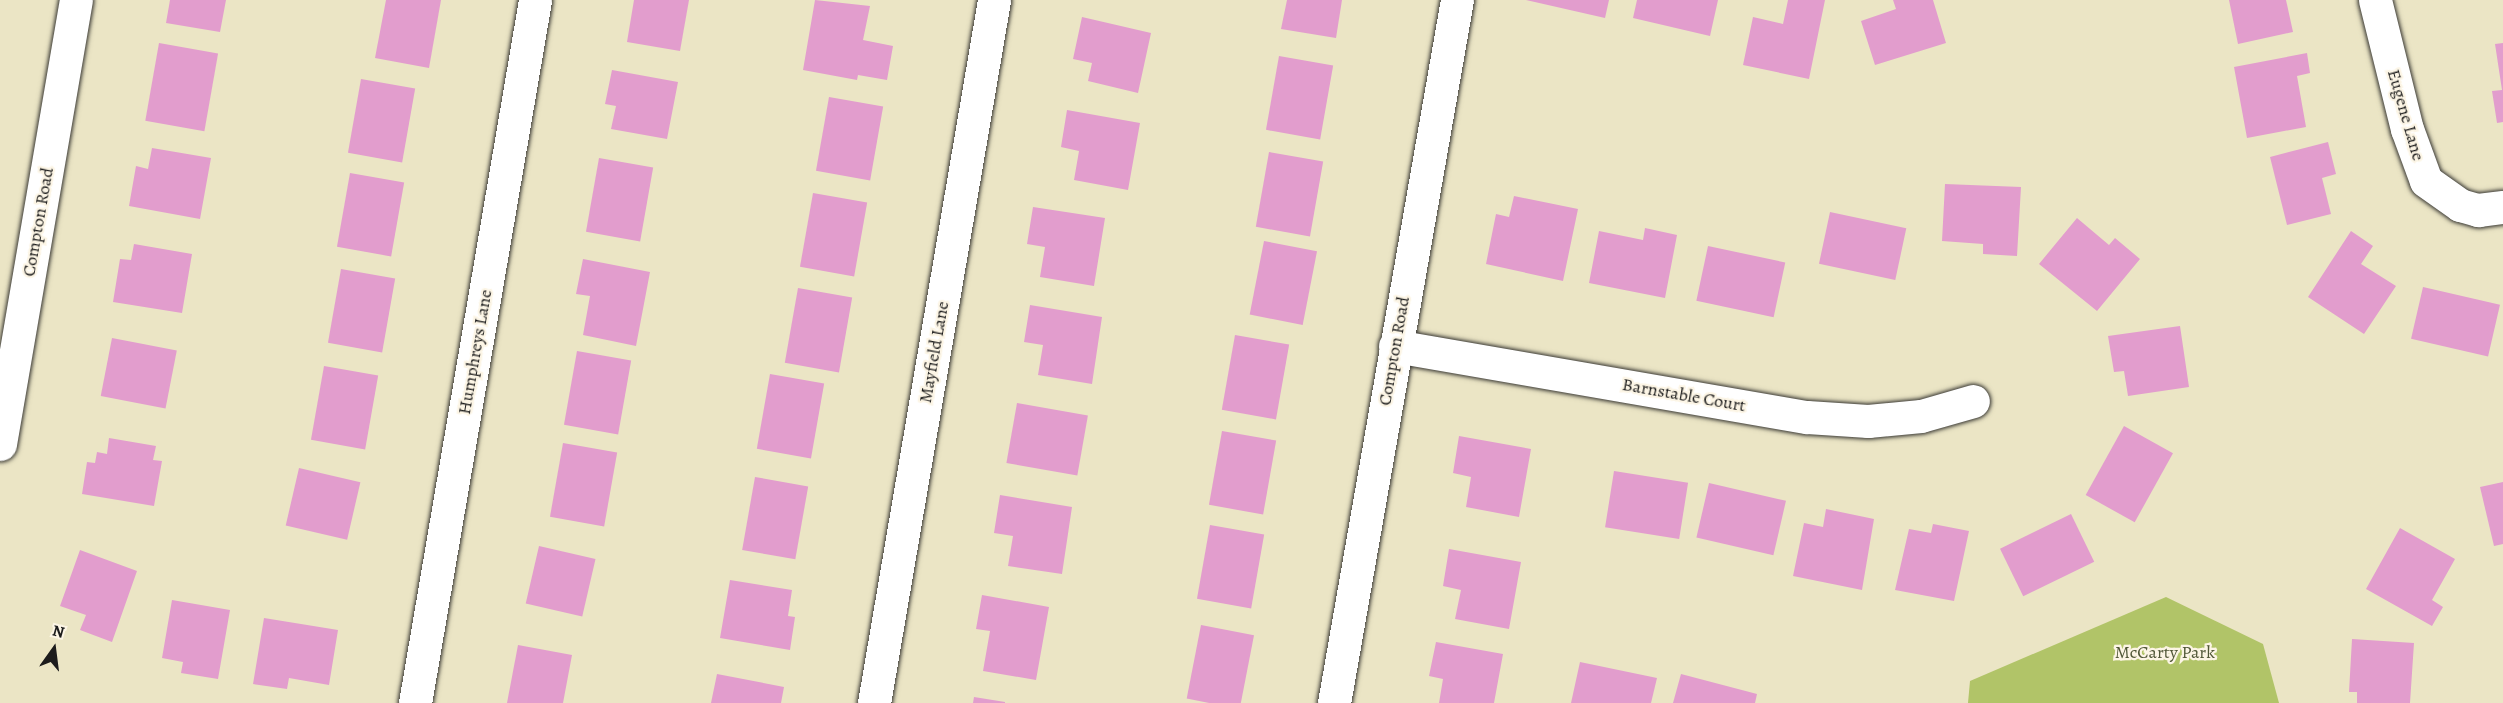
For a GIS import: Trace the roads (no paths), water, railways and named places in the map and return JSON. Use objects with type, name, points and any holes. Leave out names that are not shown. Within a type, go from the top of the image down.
[{"type":"street","name":"Compton Road","points":[[0,444],[76,0]]},
{"type":"street","name":"Humphreys Lane","points":[[415,703],[535,0]]},
{"type":"street","name":"Mayfield Lane","points":[[874,703],[994,0]]},
{"type":"street","name":"Compton Road","points":[[1334,703],[1457,0]]},
{"type":"street","name":"Eugene Lane","points":[[2374,0],[2407,129],[2426,181],[2460,205],[2478,210],[2503,207]]},
{"type":"street","name":"Barnstable Court","points":[[1395,346],[1807,417],[1889,419],[1921,416],[1973,401]]},
{"type":"park label","name":"McCarty Park","points":[[2165,652]]}]
